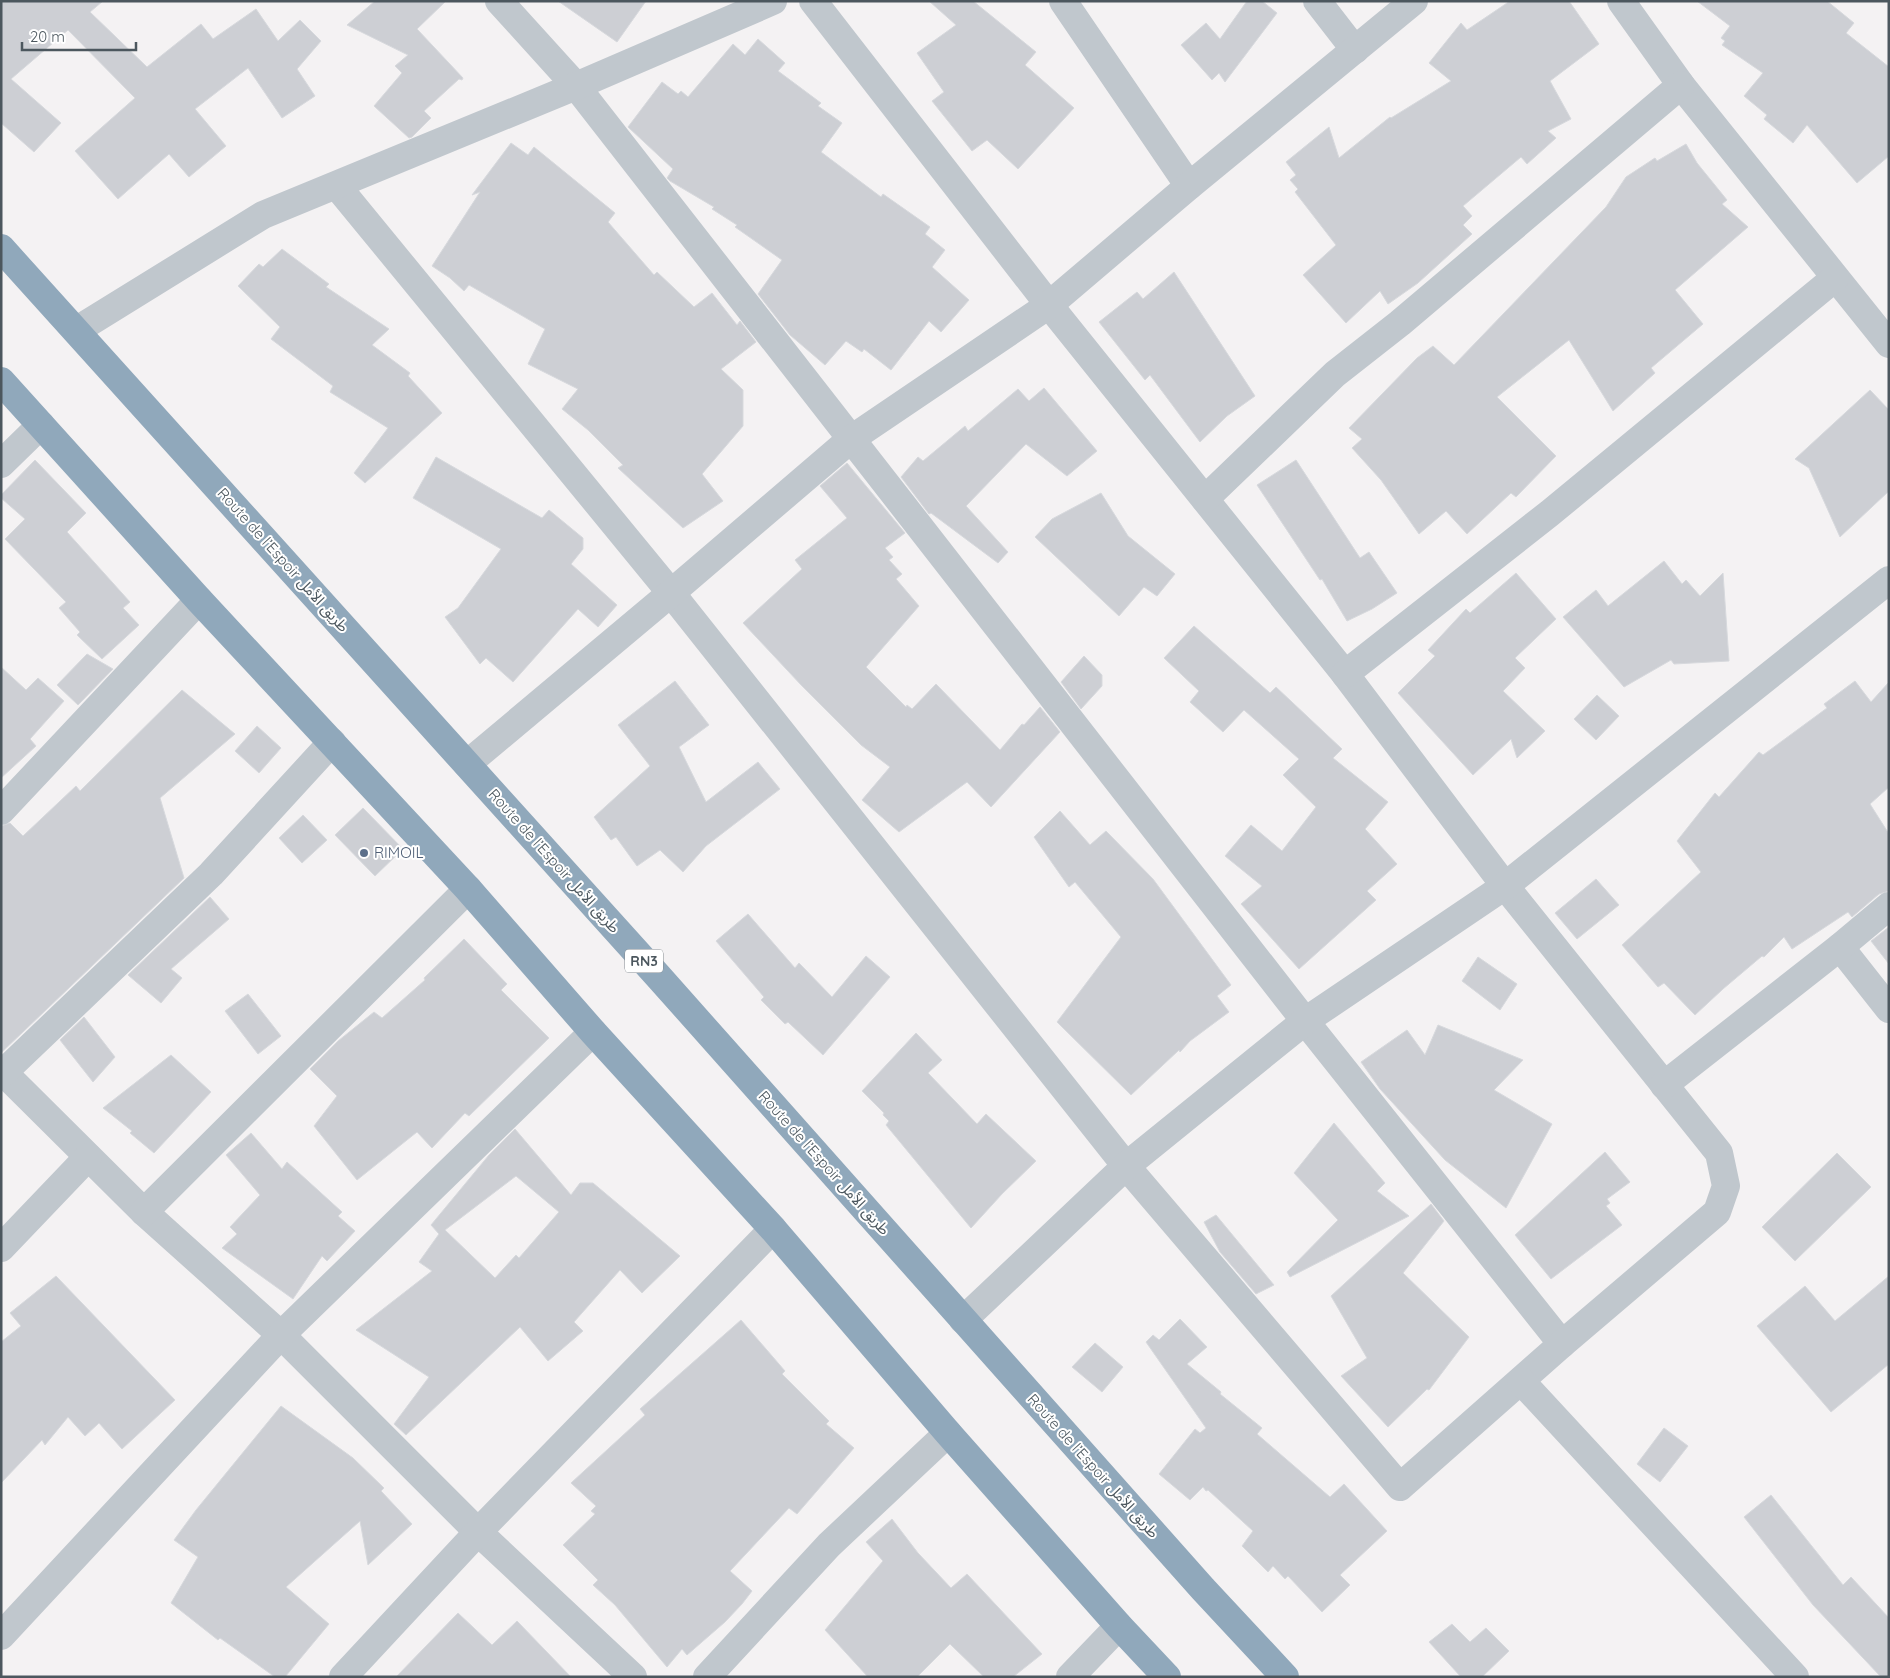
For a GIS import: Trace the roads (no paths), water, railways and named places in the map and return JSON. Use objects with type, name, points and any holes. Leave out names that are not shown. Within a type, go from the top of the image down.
[{"type":"highway","name":"Route de l’Espoir طريق الأمل","points":[[1,248],[467,764],[1203,1589],[1286,1677]]},
{"type":"highway","points":[[1,381],[199,600],[468,889],[593,1032],[773,1229],[948,1432],[1119,1626],[1167,1677]]},
{"type":"street","points":[[499,1],[576,86],[1305,1021],[1562,1344]]},
{"type":"street","points":[[77,330],[263,215],[576,86],[773,1]]},
{"type":"street","points":[[337,186],[671,593],[1126,1166],[1400,1487],[1562,1344],[1717,1212],[1726,1186],[1719,1153],[1505,886],[1345,674],[1048,305],[813,1]]},
{"type":"street","points":[[1063,1],[1188,186]]},
{"type":"street","points":[[1317,1],[1355,50]]},
{"type":"street","points":[[467,764],[671,593],[851,438],[1048,305],[1188,186],[1414,1]]},
{"type":"street","points":[[1621,1],[1681,85],[1889,344]]},
{"type":"street","points":[[1205,499],[1335,374],[1408,317],[1681,85]]},
{"type":"street","points":[[1345,674],[1550,513],[1835,278]]},
{"type":"street","points":[[1,464],[41,425]]},
{"type":"street","points":[[963,1320],[1126,1166],[1305,1021],[1505,886],[1889,580]]},
{"type":"street","points":[[1,811],[199,600]]},
{"type":"street","points":[[332,742],[211,874],[3,1071],[144,1212],[281,1335],[478,1532],[633,1677]]},
{"type":"street","points":[[144,1212],[468,889]]},
{"type":"street","points":[[1664,1085],[1840,948],[1889,906]]},
{"type":"street","points":[[1840,948],[1889,1009]]},
{"type":"street","points":[[1,1636],[281,1335],[593,1032]]},
{"type":"street","points":[[1,1248],[88,1157]]},
{"type":"street","points":[[343,1677],[478,1532],[773,1229]]},
{"type":"street","points":[[1521,1381],[1795,1677]]},
{"type":"street","points":[[707,1677],[829,1545],[948,1432]]},
{"type":"street","points":[[1070,1677],[1119,1626]]},
{"type":"place","name":"RIMOIL","points":[[364,853]]}]
